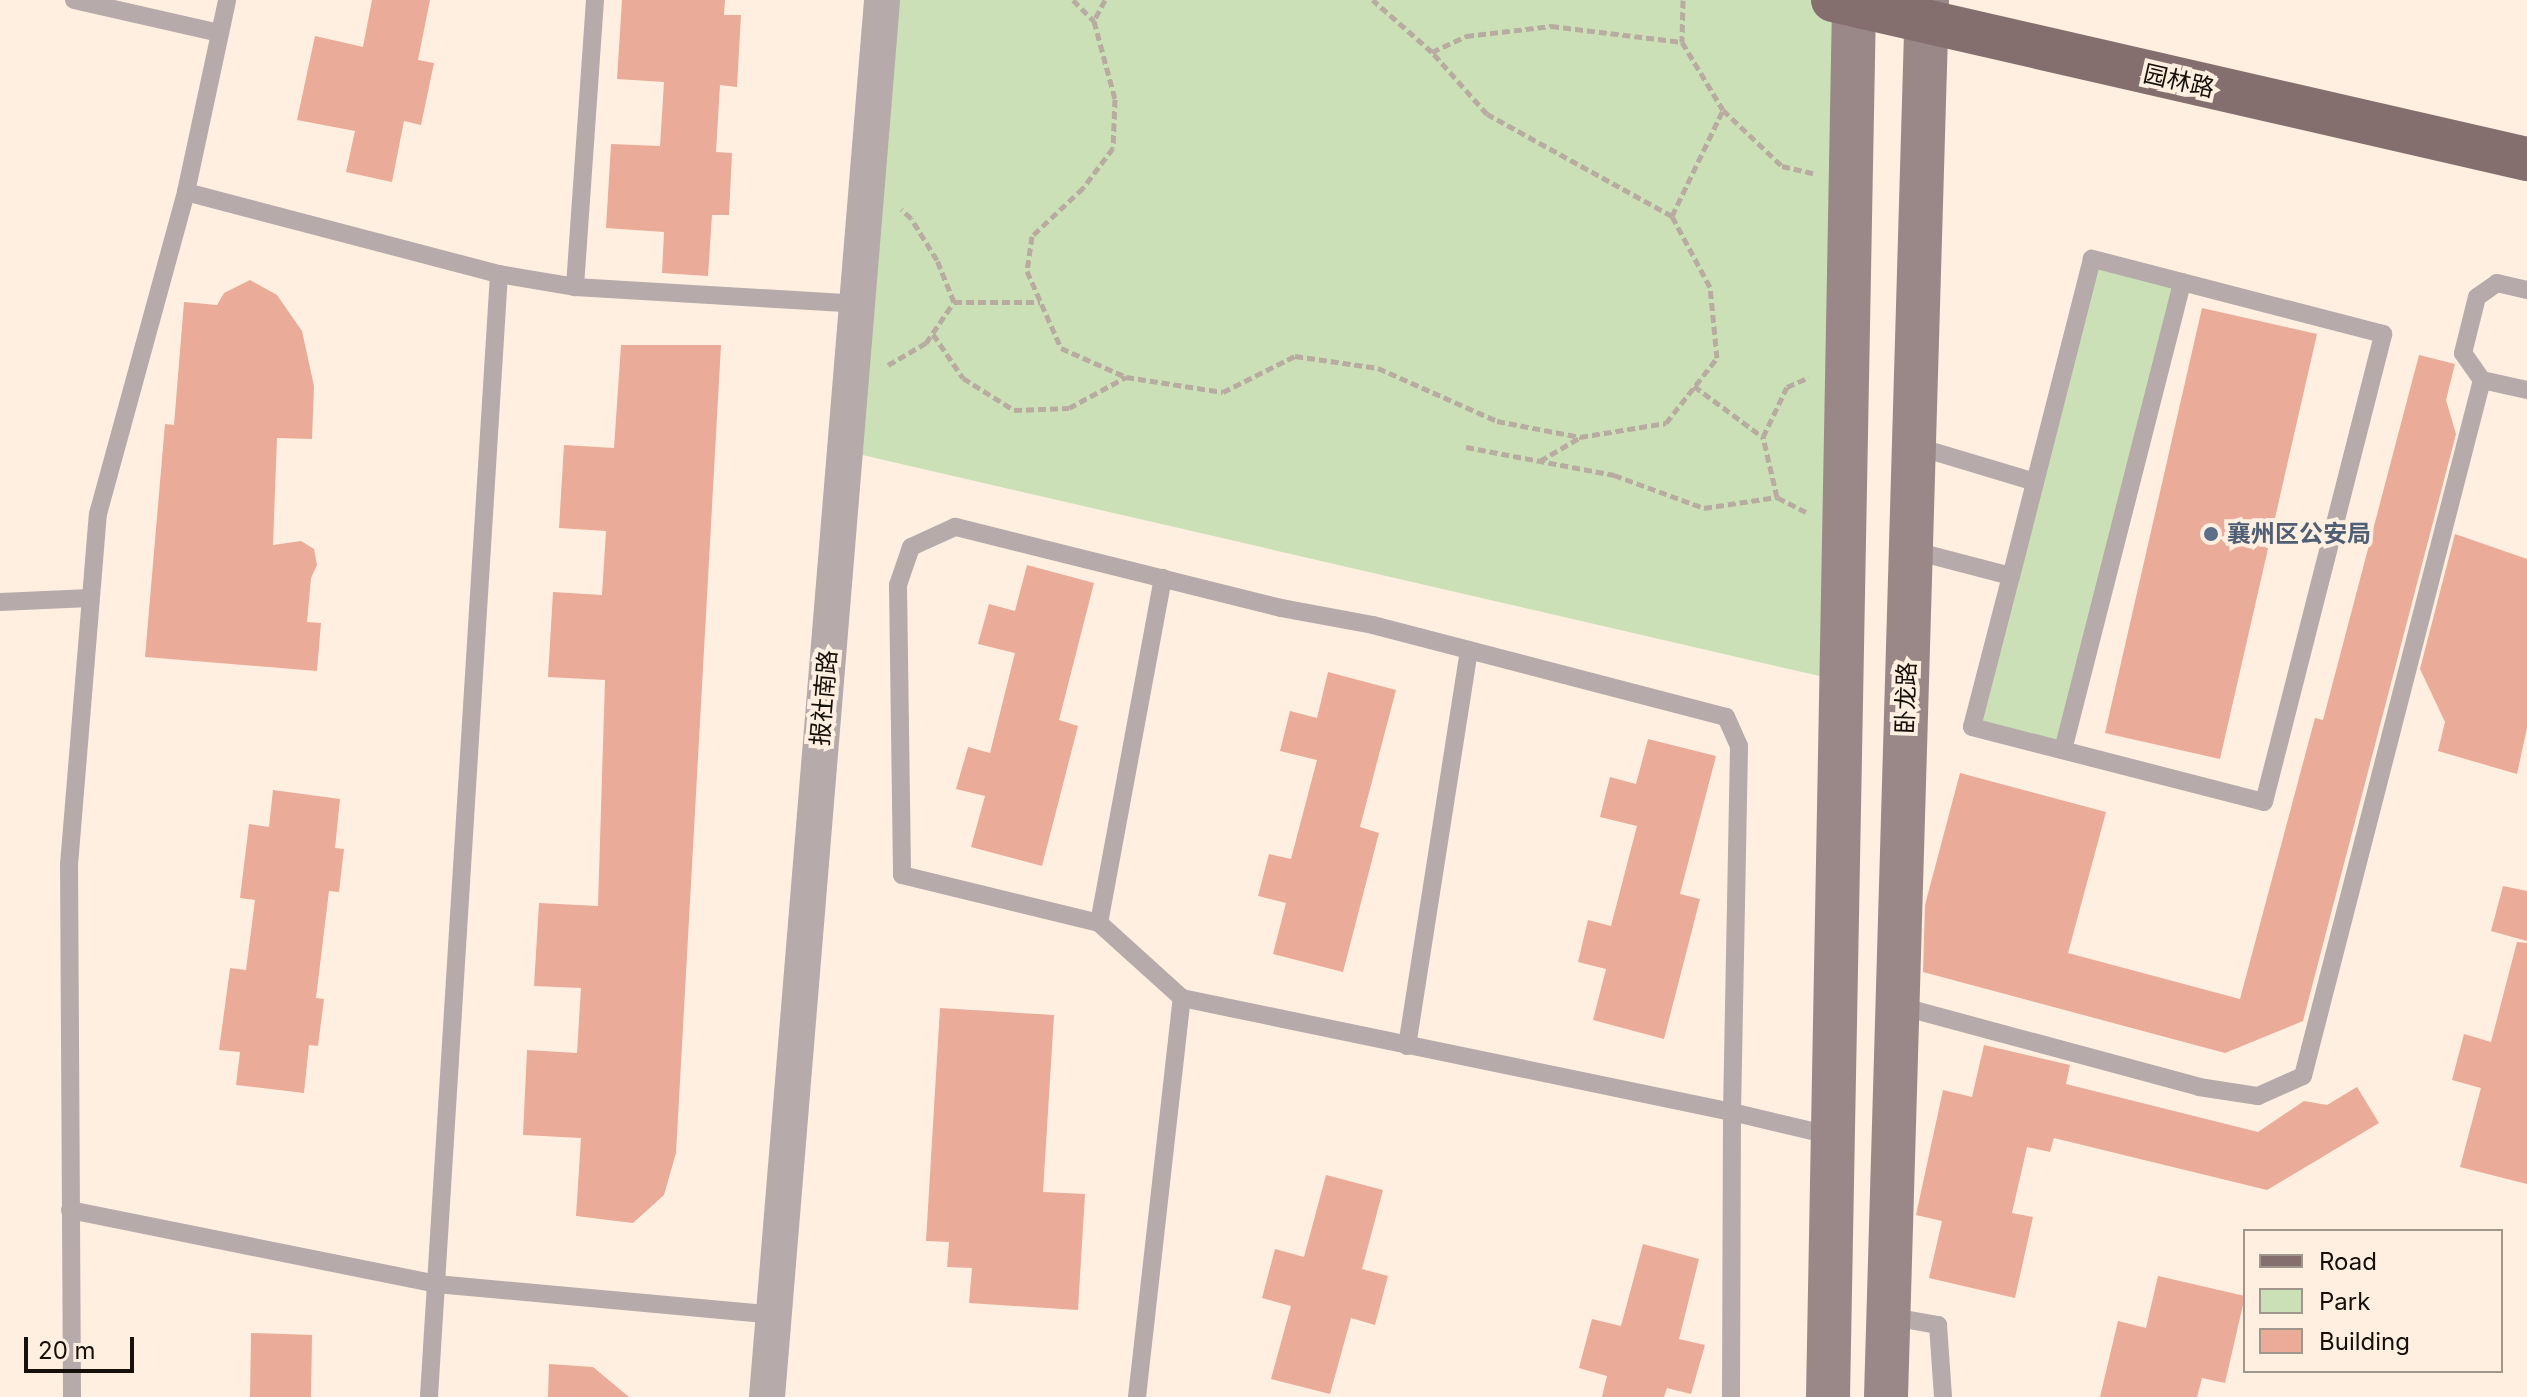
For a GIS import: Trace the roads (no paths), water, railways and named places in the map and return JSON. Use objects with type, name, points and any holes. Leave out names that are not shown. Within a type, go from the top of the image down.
[{"type":"main road","name":"园林路","points":[[1847,2],[1926,12],[2527,159]]},
{"type":"main road","points":[[1828,1397],[1850,182],[1847,2]]},
{"type":"main road","name":"卧龙路","points":[[1886,1397],[1926,12]]},
{"type":"street","name":"报社南路","points":[[767,1397],[882,0]]},
{"type":"lane","points":[[74,0],[219,33]]},
{"type":"lane","points":[[72,1397],[69,865],[98,514],[186,192],[227,0]]},
{"type":"lane","points":[[575,287],[595,0]]},
{"type":"lane","points":[[186,192],[499,274],[575,287],[857,304]]},
{"type":"lane","points":[[2092,259],[2182,282],[2383,334],[2264,802],[1972,727],[2092,259]]},
{"type":"lane","points":[[429,1397],[499,274]]},
{"type":"lane","points":[[2063,750],[2182,282]]},
{"type":"lane","points":[[2527,290],[2497,283],[2477,297],[2463,353],[2482,380],[2527,390]]},
{"type":"lane","points":[[1895,1005],[2199,1087],[2258,1096],[2303,1076],[2482,380]]},
{"type":"lane","points":[[1915,446],[2035,482]]},
{"type":"lane","points":[[1731,1397],[1732,1112],[1739,746],[1726,717],[1469,650],[955,527],[911,547],[898,585],[902,875],[1099,923],[1182,998],[1732,1112],[1833,1136]]},
{"type":"lane","points":[[1911,550],[2011,576]]},
{"type":"lane","points":[[1099,923],[1163,578]]},
{"type":"lane","points":[[0,602],[90,598]]},
{"type":"lane","points":[[1407,1046],[1469,650]]},
{"type":"lane","points":[[1137,1397],[1182,998]]},
{"type":"lane","points":[[70,1210],[436,1284],[774,1315]]},
{"type":"lane","points":[[1887,1316],[1938,1325],[1943,1397]]},
{"type":"place","name":"襄州区公安局","points":[[2211,534]]}]
